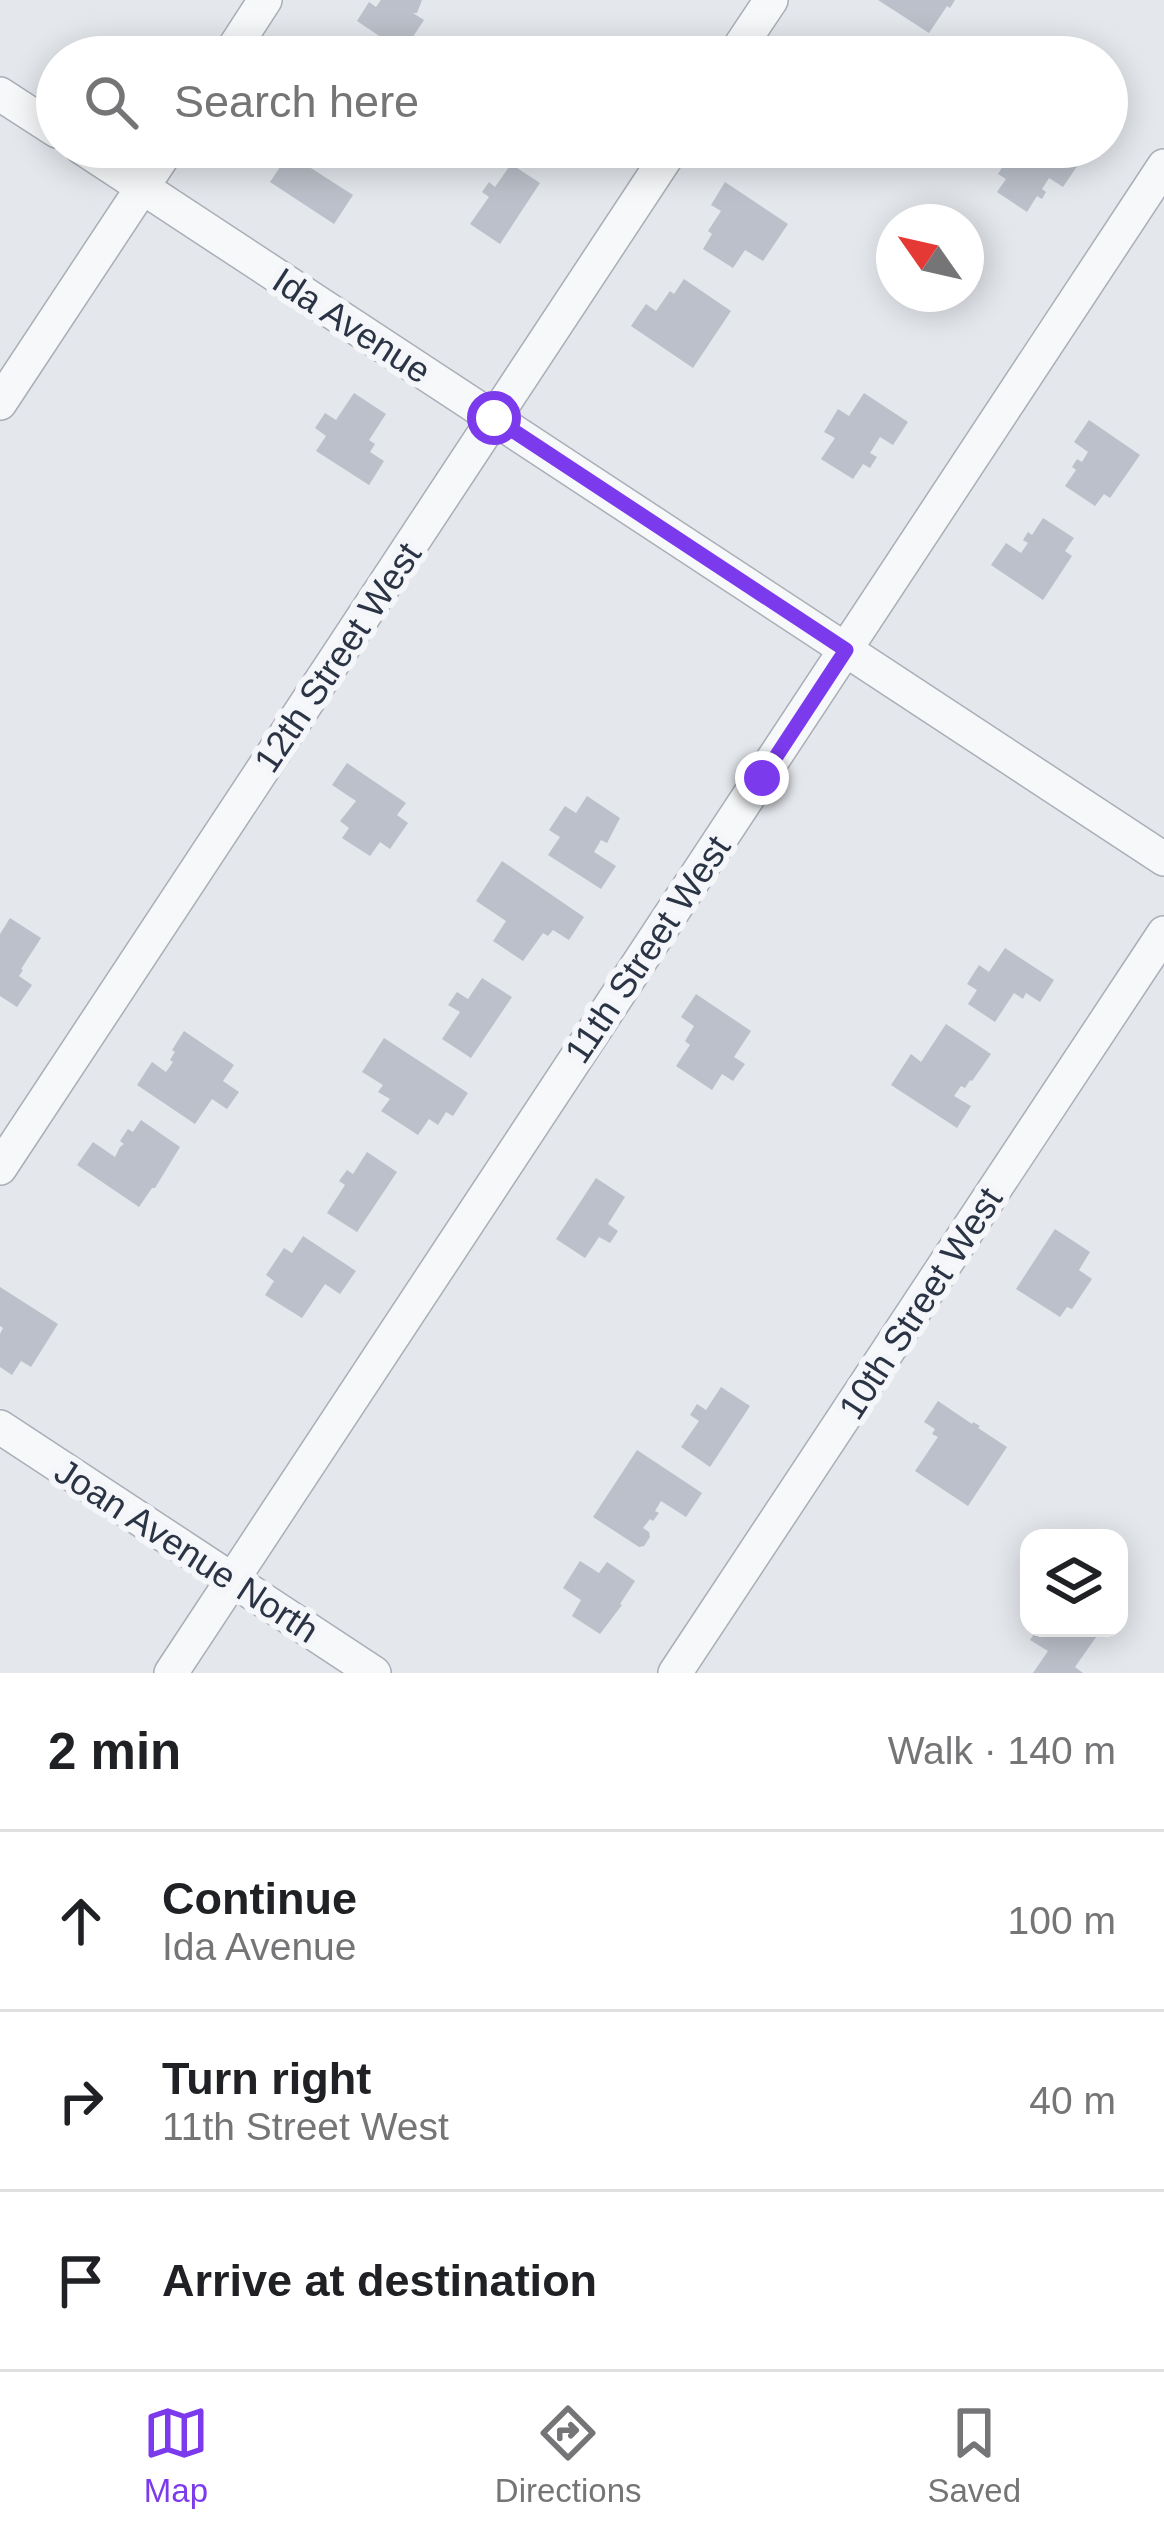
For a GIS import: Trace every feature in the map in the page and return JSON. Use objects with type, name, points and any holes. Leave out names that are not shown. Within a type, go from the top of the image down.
[{"type":"street","points":[[242,36],[265,0]]},
{"type":"street","points":[[747,36],[771,0]]},
{"type":"street","points":[[0,94],[36,117]]},
{"type":"street","name":"11th Street West","points":[[171,1673],[1164,166]]},
{"type":"street","name":"Ida Avenue","points":[[113,168],[1164,859]]},
{"type":"street","points":[[0,403],[156,168]]},
{"type":"street","name":"12th Street West","points":[[0,1168],[659,168]]},
{"type":"street","name":"10th Street West","points":[[675,1673],[1164,933]]},
{"type":"street","name":"Joan Avenue North","points":[[0,1427],[374,1673]]},
{"type":"building","points":[[381,0],[422,0],[413,13],[424,20],[414,36],[379,36],[357,21],[369,2],[376,7]]},
{"type":"building","points":[[878,0],[955,0],[929,33]]},
{"type":"building","points":[[280,168],[311,168],[353,195],[334,224],[270,182]]},
{"type":"building","points":[[508,168],[517,168],[540,183],[500,244],[470,224],[489,197],[482,192],[489,182],[495,187]]},
{"type":"building","points":[[1002,168],[1076,168],[1063,187],[1049,178],[1042,199],[1037,196],[1027,212],[997,192],[1006,179],[998,174]]},
{"type":"building","points":[[725,182],[788,224],[763,261],[745,250],[733,268],[703,249],[721,211],[711,205]]},
{"type":"building","points":[[684,279],[731,311],[693,368],[631,326],[646,304],[656,311]]},
{"type":"building","points":[[354,393],[386,414],[369,440],[375,444],[370,452],[384,461],[369,485],[316,451],[326,436],[315,428],[325,413],[336,420]]},
{"type":"building","points":[[864,393],[908,422],[893,445],[880,437],[870,453],[877,457],[870,468],[863,464],[853,479],[821,459],[835,438],[824,432],[838,409],[849,416]]},
{"type":"building","points":[[1089,420],[1140,455],[1110,498],[1104,494],[1095,506],[1065,486],[1077,459],[1082,462],[1088,452],[1074,442]]},
{"type":"building","points":[[1043,518],[1074,538],[1065,551],[1072,556],[1043,600],[991,565],[1006,543],[1021,553],[1028,532],[1032,535]]},
{"type":"building","points":[[347,763],[406,803],[397,815],[408,823],[390,849],[380,842],[370,856],[342,838],[349,828],[340,821],[356,801],[332,785]]},
{"type":"building","points":[[587,796],[620,818],[607,843],[601,840],[594,852],[616,866],[601,889],[548,855],[560,837],[549,830],[565,806],[576,813]]},
{"type":"building","points":[[502,861],[584,917],[569,940],[553,930],[548,936],[543,933],[523,961],[493,941],[506,921],[476,901]]},
{"type":"building","points":[[10,918],[41,938],[21,969],[19,976],[32,985],[17,1007],[0,996],[0,934]]},
{"type":"building","points":[[1005,948],[1054,980],[1040,1002],[1026,993],[1023,999],[1014,993],[995,1022],[968,1004],[977,990],[967,984],[979,965],[989,972]]},
{"type":"building","points":[[482,978],[512,997],[471,1058],[442,1039],[460,1012],[448,1005],[457,992],[468,999]]},
{"type":"building","points":[[696,994],[751,1031],[734,1057],[745,1064],[733,1081],[722,1074],[712,1090],[676,1066],[690,1045],[685,1041],[694,1026],[681,1017]]},
{"type":"building","points":[[946,1024],[991,1054],[954,1096],[971,1106],[957,1128],[891,1085],[911,1054],[921,1062]]},
{"type":"building","points":[[184,1031],[234,1065],[223,1081],[239,1092],[227,1109],[212,1099],[195,1124],[137,1085],[152,1062],[166,1072]]},
{"type":"building","points":[[384,1038],[468,1093],[453,1116],[446,1112],[438,1125],[429,1119],[418,1135],[381,1111],[390,1099],[378,1092],[383,1085],[362,1072]]},
{"type":"building","points":[[141,1120],[180,1147],[139,1207],[77,1165],[93,1142],[115,1157],[128,1129],[133,1132]]},
{"type":"building","points":[[367,1152],[397,1172],[357,1232],[327,1213],[345,1185],[339,1181],[347,1170],[353,1174]]},
{"type":"building","points":[[596,1178],[625,1197],[608,1224],[618,1231],[610,1243],[599,1237],[585,1258],[556,1239]]},
{"type":"building","points":[[1055,1229],[1090,1252],[1079,1270],[1092,1279],[1072,1309],[1067,1307],[1060,1317],[1016,1289]]},
{"type":"building","points":[[303,1236],[356,1271],[340,1294],[325,1284],[302,1318],[265,1295],[274,1281],[266,1275],[284,1248],[292,1253]]},
{"type":"building","points":[[0,1287],[58,1324],[31,1367],[21,1361],[12,1375],[0,1367]]},
{"type":"building","points":[[721,1387],[750,1406],[710,1467],[681,1447],[699,1421],[690,1415],[697,1404],[706,1410]]},
{"type":"building","points":[[938,1401],[1007,1447],[968,1506],[915,1471],[938,1437],[924,1422]]},
{"type":"building","points":[[637,1450],[702,1493],[686,1517],[661,1501],[655,1511],[659,1513],[643,1528],[650,1537],[639,1547],[593,1517]]},
{"type":"building","points":[[580,1561],[599,1573],[607,1562],[635,1581],[600,1634],[572,1616],[581,1600],[563,1588]]},
{"type":"building","points":[[1096,1637],[1075,1667],[1083,1673],[1033,1673],[1048,1651],[1030,1640]]},
{"type":"route","points":[[494,418],[846,650],[762,778]]}]
